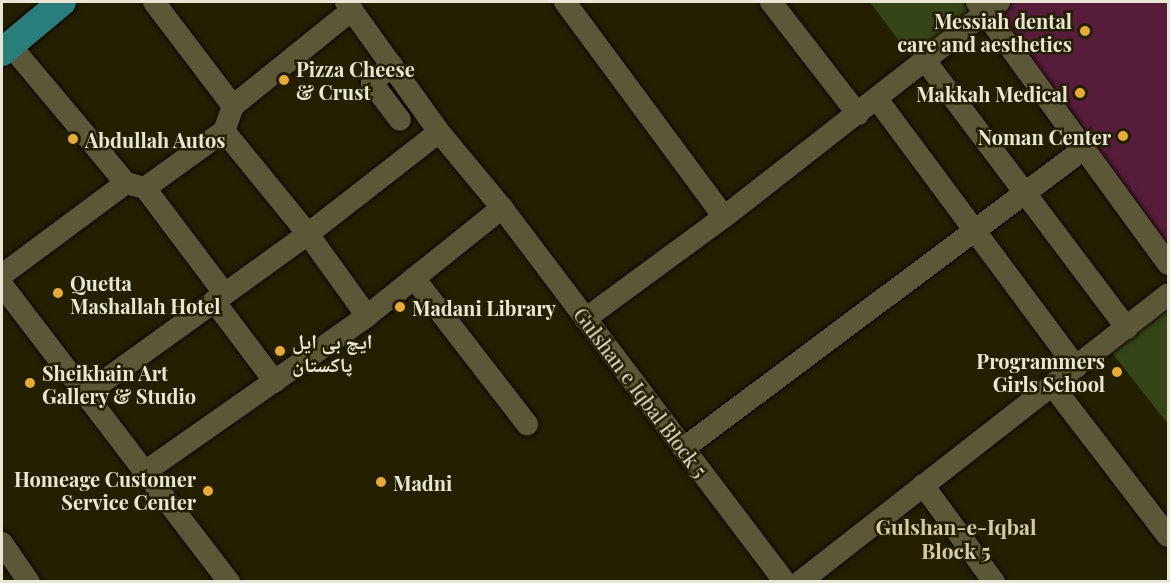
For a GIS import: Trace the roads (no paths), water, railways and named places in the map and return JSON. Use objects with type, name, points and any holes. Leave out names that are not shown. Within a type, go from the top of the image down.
[{"type":"main road","points":[[6,49],[62,2]]},
{"type":"street","points":[[154,2],[232,106]]},
{"type":"street","points":[[565,2],[724,218]]},
{"type":"street","points":[[771,2],[858,114]]},
{"type":"street","points":[[585,319],[724,218],[858,114],[987,5],[1083,149],[1168,264]]},
{"type":"street","points":[[2,275],[136,185],[225,131],[232,106],[349,6]]},
{"type":"street","name":"Gulshan e Iqbal Block 5","points":[[349,6],[440,132],[502,208],[785,582]]},
{"type":"street","points":[[6,49],[136,185],[219,297],[275,382]]},
{"type":"street","points":[[924,59],[1127,328]]},
{"type":"street","points":[[392,65],[372,83],[400,120]]},
{"type":"street","points":[[877,99],[1076,367]]},
{"type":"street","points":[[225,131],[308,234],[367,316]]},
{"type":"street","points":[[86,394],[308,234],[440,132]]},
{"type":"street","points":[[684,448],[1083,149]]},
{"type":"street","points":[[146,471],[367,316],[502,208]]},
{"type":"street","points":[[414,278],[527,424]]},
{"type":"street","points":[[800,582],[1168,295]]},
{"type":"street","points":[[6,298],[86,394],[229,582]]},
{"type":"street","points":[[1052,386],[1168,537]]},
{"type":"street","points":[[923,485],[994,582]]},
{"type":"street","points":[[2,543],[29,582]]},
{"type":"place","name":"Messiah dental care and aesthetics","points":[[1085,31]]},
{"type":"place","name":"Pizza Cheese & Crust","points":[[284,80]]},
{"type":"place","name":"Makkah Medical","points":[[1080,93]]},
{"type":"place","name":"Noman Center","points":[[1123,136]]},
{"type":"place","name":"Abdullah Autos","points":[[73,139]]},
{"type":"place","name":"Quetta Mashallah Hotel","points":[[58,293]]},
{"type":"place","name":"Madani Library","points":[[400,307]]},
{"type":"place","name":"ایچ بی ایل پاکستان","points":[[280,351]]},
{"type":"place","name":"Programmers Girls School","points":[[1117,372]]},
{"type":"place","name":"Sheikhain Art Gallery & Studio","points":[[30,383]]},
{"type":"place","name":"Madni","points":[[381,482]]},
{"type":"place","name":"Homeage Customer Service Center","points":[[208,491]]},
{"type":"district","name":"Gulshan-e-Iqbal Block 5","points":[[956,538]]}]
